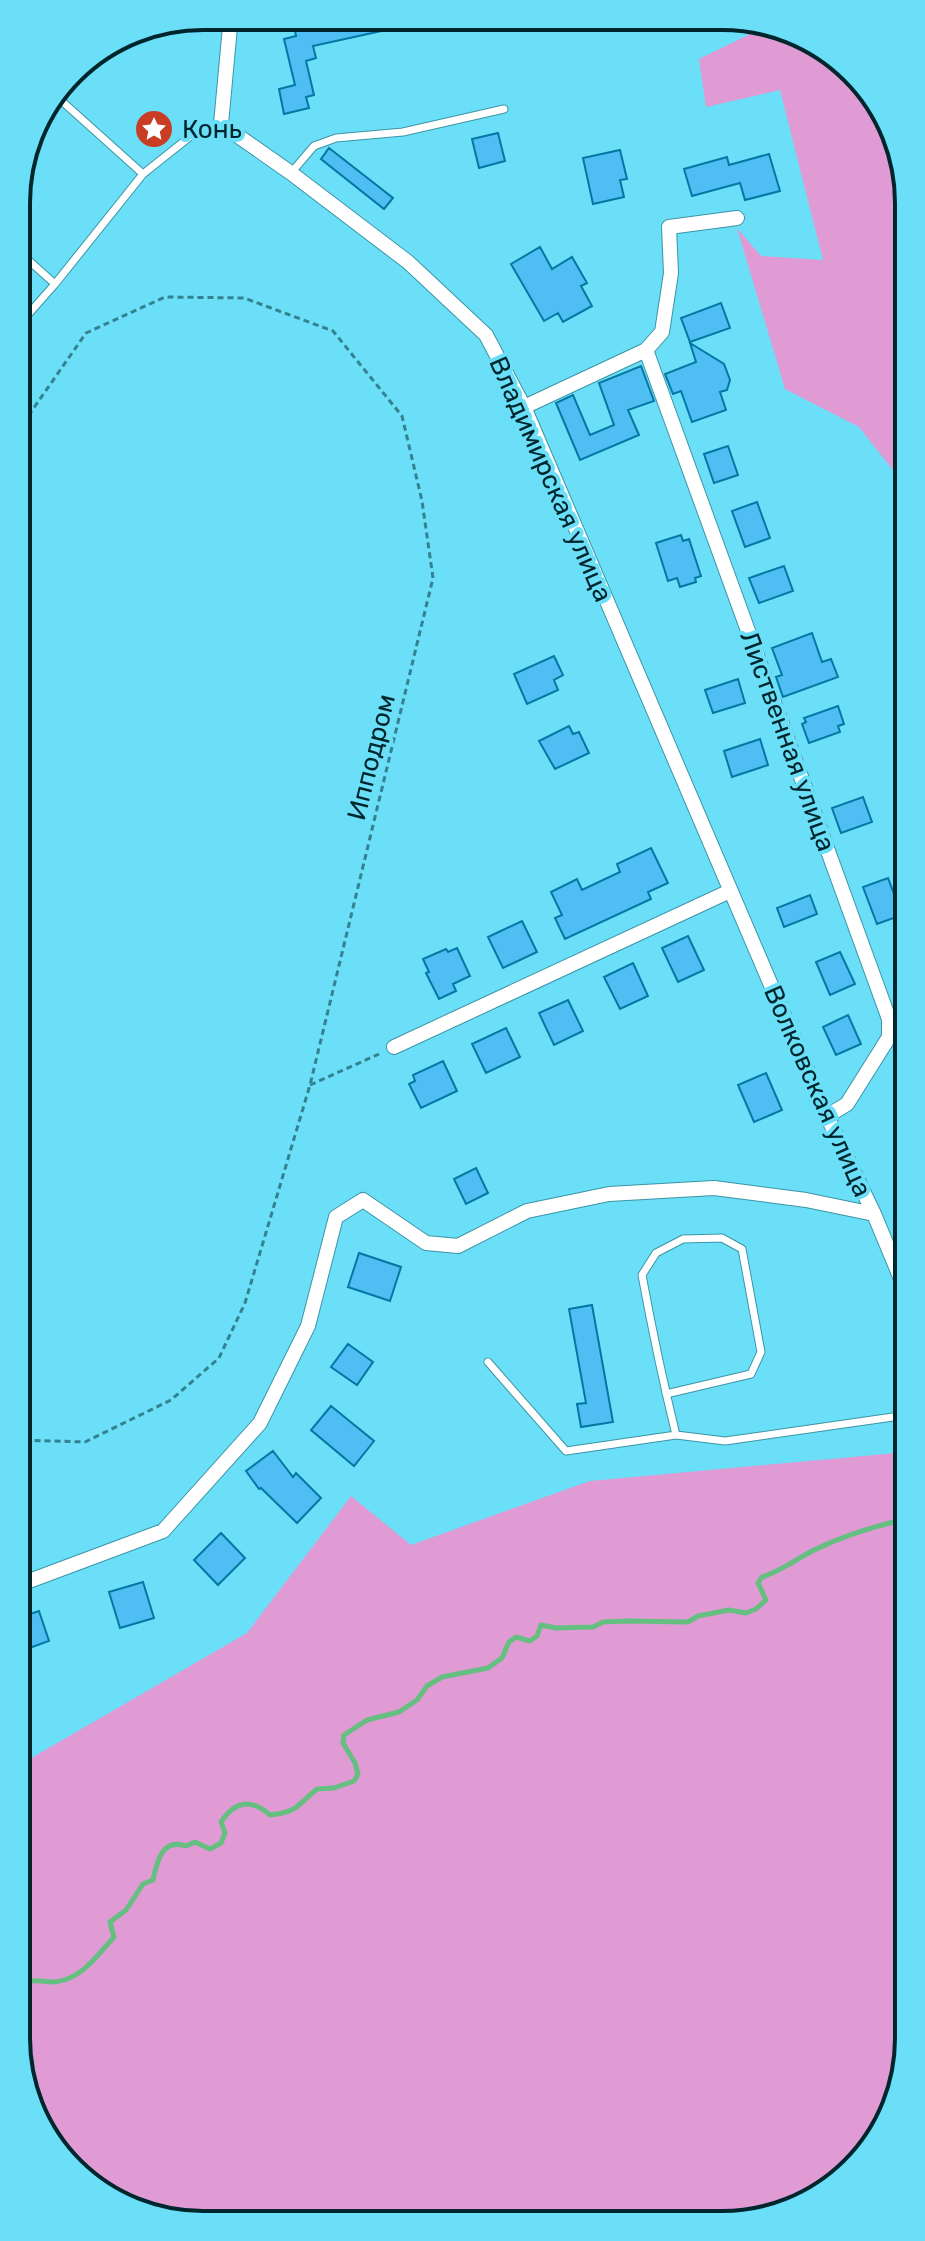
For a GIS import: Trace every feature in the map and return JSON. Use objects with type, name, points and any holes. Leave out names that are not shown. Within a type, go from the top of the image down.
[{"type":"street","points":[[221,124],[230,30]]},
{"type":"street","name":"Владимирская улица","points":[[221,124],[408,262],[486,335],[524,407],[730,891]]},
{"type":"street","points":[[524,407],[646,350],[662,332],[671,273],[669,227],[737,218]]},
{"type":"street","name":"Лиственная улица","points":[[646,350],[889,1019],[889,1037]]},
{"type":"street","points":[[394,1047],[730,891]]},
{"type":"street","name":"Волковская улица","points":[[730,891],[895,1265]]},
{"type":"street","points":[[827,1116],[847,1104],[889,1037]]},
{"type":"street","points":[[30,1581],[163,1531],[260,1423],[308,1326],[336,1217],[363,1200],[426,1243],[458,1246],[527,1211],[609,1194],[714,1188],[806,1200],[874,1214]]},
{"type":"lane","points":[[63,102],[143,174]]},
{"type":"lane","points":[[291,173],[314,146],[336,138],[403,132],[504,109]]},
{"type":"lane","points":[[30,312],[143,174],[197,131],[221,124]]},
{"type":"lane","points":[[30,262],[55,284]]},
{"type":"lane","points":[[889,1037],[895,1035]]},
{"type":"lane","points":[[666,1394],[751,1374],[761,1352],[742,1249],[722,1238],[683,1239],[656,1253],[642,1275],[666,1394],[676,1435]]},
{"type":"lane","points":[[488,1362],[566,1451],[676,1435],[725,1441],[895,1417]]},
{"type":"path","name":"Ипподром","points":[[30,413],[86,333],[165,297],[244,298],[333,331],[402,416],[422,501],[433,578],[310,1085],[245,1303],[219,1358],[171,1400],[85,1442],[30,1440]]},
{"type":"path","points":[[310,1085],[394,1047]]},
{"type":"shaded area","points":[[748,32],[778,39],[818,59],[852,89],[882,137],[894,180],[895,203],[895,473],[859,427],[785,389],[737,228],[761,256],[823,260],[780,90],[706,107],[699,59],[748,35]]},
{"type":"shaded area","points":[[895,1453],[895,2049],[886,2094],[866,2134],[836,2168],[818,2182],[788,2198],[745,2210],[192,2211],[147,2202],[116,2188],[81,2160],[53,2124],[43,2104],[31,2061],[30,1759],[247,1633],[351,1496],[411,1545],[590,1481]]},
{"type":"building","points":[[295,30],[386,30],[313,46],[316,58],[306,61],[314,95],[306,97],[309,108],[284,114],[279,89],[295,85],[284,39],[296,36]]},
{"type":"building","points":[[498,133],[505,161],[479,168],[472,139]]},
{"type":"building","points":[[329,148],[393,198],[384,209],[321,159]]},
{"type":"building","points":[[620,150],[627,179],[620,180],[624,197],[593,204],[583,158]]},
{"type":"building","points":[[769,154],[780,191],[745,200],[740,183],[692,196],[684,169],[727,157],[729,165]]},
{"type":"building","points":[[540,247],[552,269],[572,257],[587,283],[581,286],[592,306],[563,322],[558,313],[544,321],[511,264]]},
{"type":"building","points":[[721,303],[730,328],[690,342],[681,318]]},
{"type":"building","points":[[690,343],[724,364],[730,380],[727,390],[720,392],[726,410],[692,422],[681,391],[673,394],[665,374],[696,362]]},
{"type":"building","points":[[641,366],[654,401],[628,410],[639,435],[580,460],[556,403],[573,395],[590,435],[614,425],[599,383]]},
{"type":"building","points":[[728,446],[738,475],[714,483],[704,454]]},
{"type":"building","points":[[757,502],[770,538],[745,547],[732,511]]},
{"type":"building","points":[[681,535],[683,541],[689,539],[701,576],[695,578],[696,582],[680,587],[677,578],[668,581],[656,543]]},
{"type":"building","points":[[784,566],[793,591],[759,603],[749,578]]},
{"type":"building","points":[[812,633],[822,662],[831,659],[838,677],[783,697],[776,677],[782,675],[772,648]]},
{"type":"building","points":[[554,656],[563,675],[554,680],[558,690],[527,704],[514,674]]},
{"type":"building","points":[[738,679],[745,703],[713,713],[705,690]]},
{"type":"building","points":[[838,706],[844,724],[838,726],[840,732],[809,743],[802,724],[806,722],[804,718]]},
{"type":"building","points":[[569,726],[573,734],[579,732],[589,753],[555,769],[539,741]]},
{"type":"building","points":[[760,739],[768,765],[732,777],[724,751]]},
{"type":"building","points":[[863,797],[872,822],[841,833],[832,808]]},
{"type":"building","points":[[651,848],[668,883],[648,892],[651,899],[565,939],[555,918],[562,915],[551,892],[577,879],[582,890],[620,872],[617,864]]},
{"type":"building","points":[[888,878],[895,896],[895,918],[877,924],[863,887]]},
{"type":"building","points":[[810,895],[817,914],[784,927],[777,908]]},
{"type":"building","points":[[522,921],[537,952],[503,968],[488,937]]},
{"type":"building","points":[[688,936],[704,970],[678,982],[662,948]]},
{"type":"building","points":[[457,948],[470,976],[453,984],[456,991],[439,999],[426,973],[429,972],[423,959],[446,949],[448,952]]},
{"type":"building","points":[[840,952],[855,984],[830,995],[816,962]]},
{"type":"building","points":[[633,963],[648,996],[620,1009],[604,977]]},
{"type":"building","points":[[568,1000],[583,1031],[554,1045],[539,1013]]},
{"type":"building","points":[[848,1015],[861,1044],[836,1055],[823,1027]]},
{"type":"building","points":[[506,1028],[520,1057],[486,1073],[472,1044]]},
{"type":"building","points":[[443,1061],[457,1091],[421,1108],[409,1084],[415,1081],[413,1075]]},
{"type":"building","points":[[766,1073],[782,1110],[754,1122],[738,1085]]},
{"type":"building","points":[[476,1168],[488,1193],[466,1204],[454,1179]]},
{"type":"building","points":[[359,1253],[401,1267],[390,1301],[348,1287]]},
{"type":"building","points":[[592,1305],[613,1422],[581,1427],[577,1404],[586,1403],[569,1309]]},
{"type":"building","points":[[348,1344],[373,1362],[357,1385],[331,1367]]},
{"type":"building","points":[[331,1406],[374,1441],[354,1466],[311,1430]]},
{"type":"building","points":[[273,1451],[293,1477],[296,1473],[321,1498],[297,1523],[259,1489],[246,1471]]},
{"type":"building","points":[[221,1533],[245,1558],[218,1585],[194,1560]]},
{"type":"building","points":[[143,1582],[154,1618],[120,1628],[109,1592]]},
{"type":"building","points":[[39,1611],[49,1641],[30,1648],[30,1614]]},
{"type":"waterway","points":[[30,1982],[63,1981],[80,1972],[94,1959],[114,1937],[110,1922],[126,1910],[143,1884],[153,1880],[166,1848],[195,1842],[210,1849],[221,1843],[225,1833],[221,1822],[238,1806],[250,1804],[270,1815],[280,1814],[297,1807],[317,1789],[334,1788],[354,1781],[358,1774],[343,1743],[344,1735],[367,1720],[399,1712],[417,1700],[427,1686],[442,1677],[488,1668],[502,1658],[509,1642],[516,1637],[530,1641],[537,1636],[541,1625],[556,1628],[593,1627],[603,1622],[688,1622],[698,1616],[729,1610],[746,1613],[766,1600],[758,1583],[762,1577],[835,1541],[895,1522]]},
{"type":"place","name":"Конь","points":[[154,129]]}]
